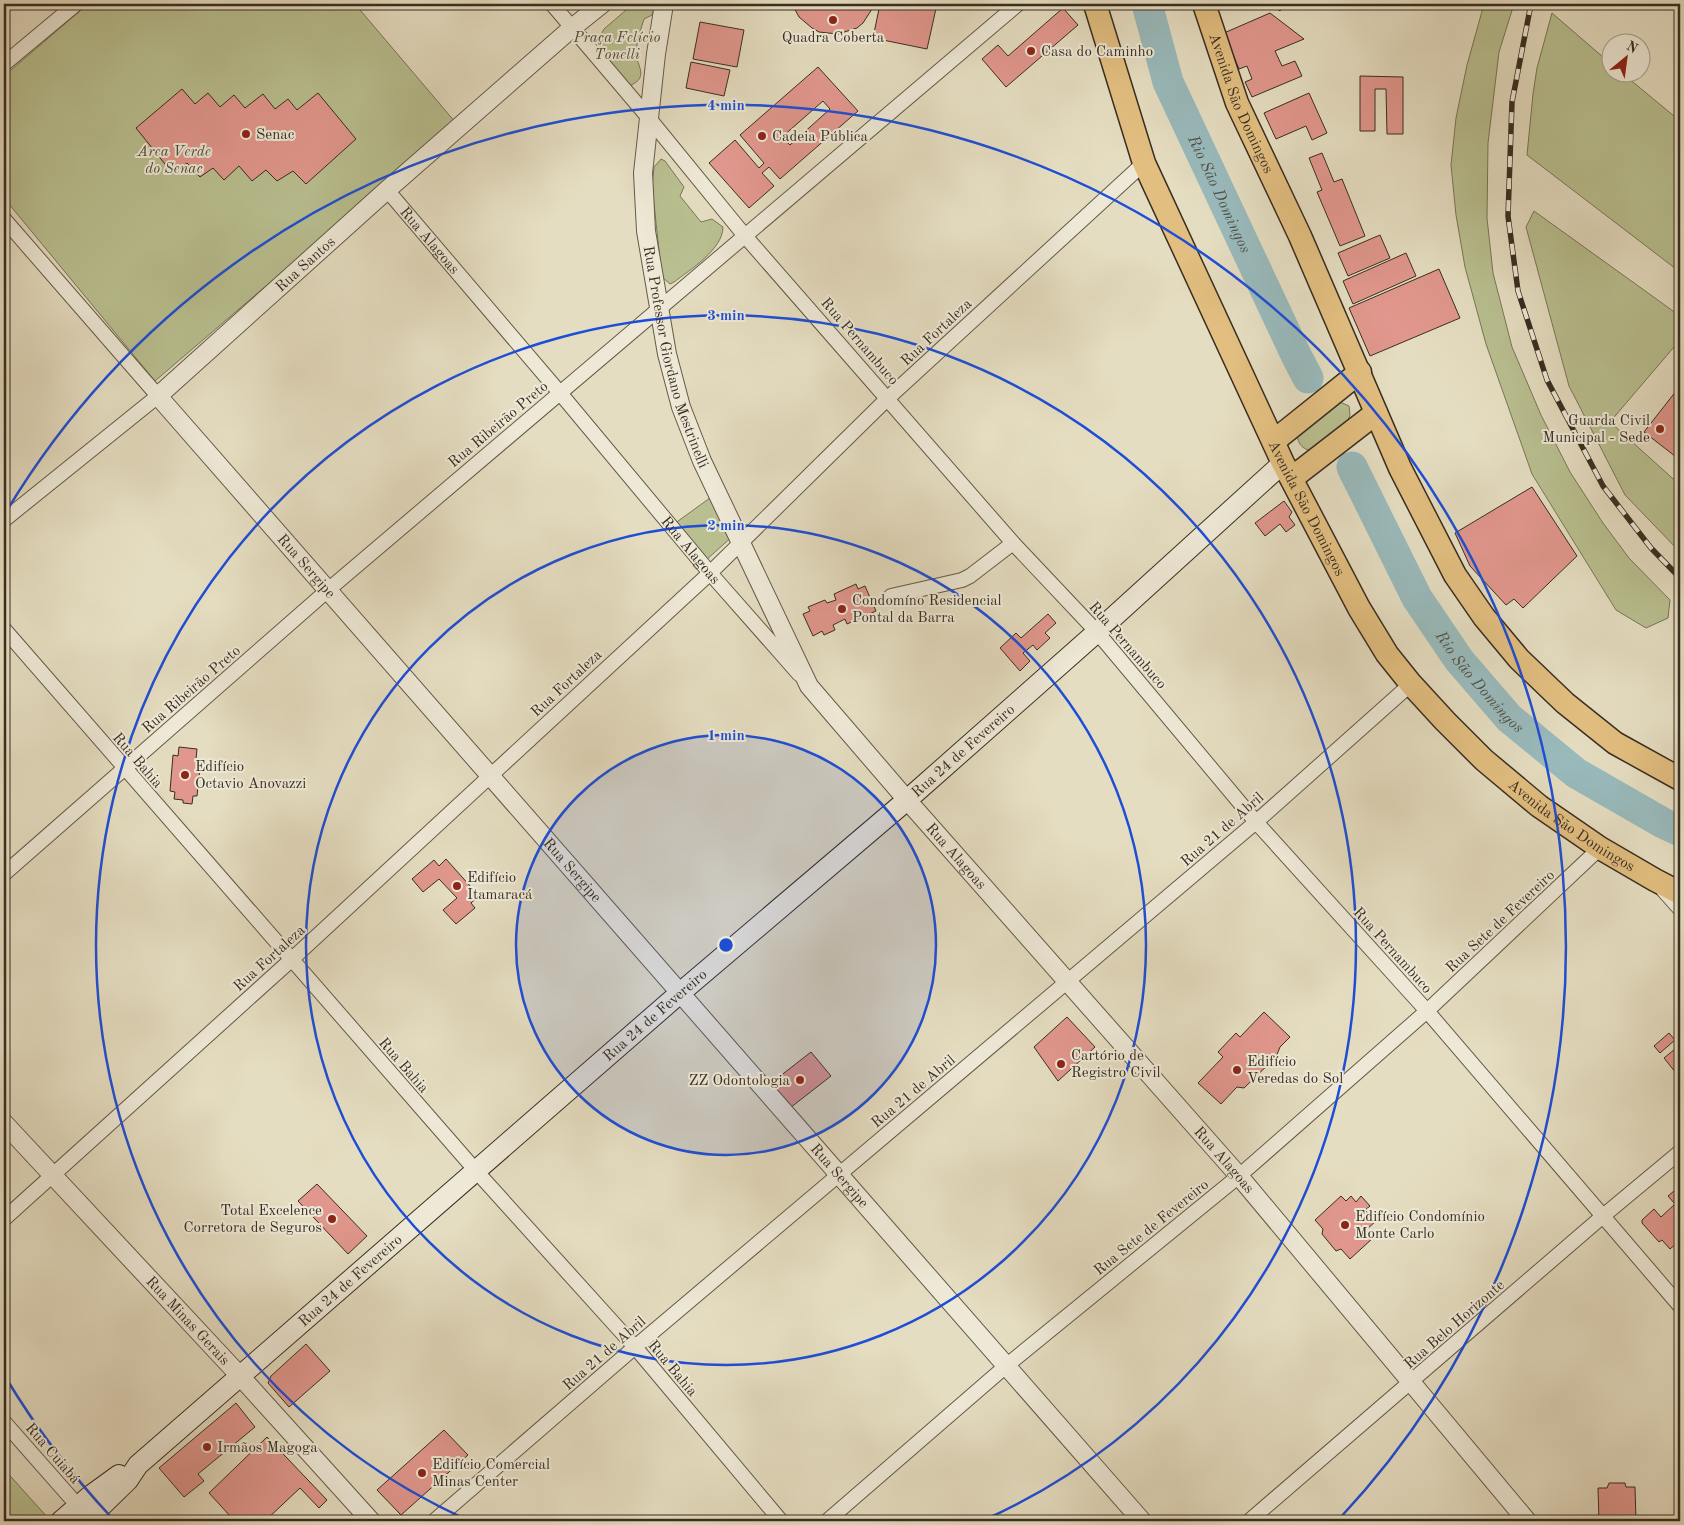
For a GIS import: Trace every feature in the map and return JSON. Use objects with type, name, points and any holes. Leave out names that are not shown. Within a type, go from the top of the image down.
[{"type":"main road","name":"Avenida São Domingos","points":[[1095,4],[1144,163],[1281,435],[1288,470],[1359,608],[1387,654],[1410,684],[1484,760],[1539,806],[1600,848],[1680,893]]},
{"type":"main road","name":"Avenida São Domingos","points":[[1204,4],[1238,103],[1300,236],[1360,372],[1372,416],[1455,575],[1484,617],[1519,659],[1565,703],[1615,743],[1680,779]]},
{"type":"main road","points":[[1281,435],[1340,386],[1360,372]]},
{"type":"main road","points":[[1288,470],[1311,465],[1372,416]]},
{"type":"main road","name":"Rua 24 de Fevereiro","points":[[61,1521],[80,1516],[121,1473],[138,1465],[477,1172],[680,993],[906,800],[1097,632],[1288,470]]},
{"type":"street","points":[[4,64],[76,4]]},
{"type":"street","name":"Rua Pernambuco","points":[[552,4],[746,236],[1013,543],[1097,632],[1256,822],[1427,1011],[1680,1306]]},
{"type":"street","name":"Rua Santos","points":[[4,520],[158,396],[386,190],[602,4]]},
{"type":"street","name":"Rua Professor Giordano Mestrinelli","points":[[664,4],[648,117],[643,174],[646,231],[667,354],[681,407],[702,461],[809,686]]},
{"type":"street","name":"Rua Ribeirão Preto","points":[[4,874],[328,590],[1018,4]]},
{"type":"street","name":"Rua Fortaleza","points":[[4,1219],[291,960],[710,573],[888,398],[1144,163]]},
{"type":"street","name":"Rua Alagoas","points":[[386,190],[560,393],[710,573],[906,800],[1240,1176],[1527,1521]]},
{"type":"street","name":"Rua Sergipe","points":[[4,219],[1142,1521]]},
{"type":"street","points":[[891,596],[962,580],[1013,543]]},
{"type":"street","name":"Rua Bahia","points":[[4,629],[477,1172],[635,1347],[781,1521]]},
{"type":"street","name":"Rua 21 de Abril","points":[[434,1521],[635,1347],[1256,822],[1410,684]]},
{"type":"street","name":"Rua Sete de Fevereiro","points":[[826,1521],[1006,1366],[1240,1176],[1427,1011],[1600,848]]},
{"type":"street","points":[[1655,880],[1680,909]]},
{"type":"street","name":"Rua Minas Gerais","points":[[4,1122],[52,1176],[240,1376],[371,1521]]},
{"type":"street","name":"Rua Belo Horizonte","points":[[1249,1521],[1680,1152]]},
{"type":"street","name":"Rua Cuiabá","points":[[4,1422],[80,1516]]},
{"type":"green space","name":"Area Verde do Senac","points":[[88,4],[355,4],[456,123],[155,381],[4,198],[4,76]]},
{"type":"green space","name":"Praça Felício Tonelli","points":[[633,4],[656,4],[652,15],[644,19],[637,43],[636,56],[641,74],[640,78],[629,86],[598,49],[598,40],[604,29]]},
{"type":"green space","points":[[1484,4],[1514,4],[1499,52],[1488,143],[1487,218],[1493,273],[1512,347],[1541,415],[1570,472],[1603,523],[1629,558],[1670,600],[1668,618],[1646,628],[1616,610],[1532,474],[1486,344],[1465,267],[1456,215],[1451,165],[1456,118],[1467,65]]},
{"type":"green space","points":[[1552,13],[1602,56],[1602,82],[1633,82],[1680,121],[1680,272],[1527,155],[1537,68]]},
{"type":"green space","points":[[661,159],[665,161],[684,187],[680,196],[701,222],[712,219],[723,227],[722,235],[712,251],[697,265],[670,284],[662,277],[652,186],[654,167]]},
{"type":"green space","points":[[1534,211],[1680,316],[1680,340],[1610,422],[1680,485],[1680,552],[1625,495],[1569,386],[1526,227]]},
{"type":"green space","points":[[1340,402],[1349,406],[1350,415],[1348,421],[1312,451],[1303,447],[1298,441],[1297,434]]},
{"type":"green space","points":[[714,495],[734,535],[705,561],[674,524]]},
{"type":"green space","points":[[4,1469],[48,1518],[44,1521],[4,1521]]},
{"type":"building","name":"Quadra Coberta","points":[[792,4],[874,4],[863,23],[857,28],[838,34],[819,32],[812,28],[799,17]]},
{"type":"building","points":[[880,4],[937,4],[927,49],[873,38]]},
{"type":"building","points":[[1271,4],[1285,4],[1280,11]]},
{"type":"building","name":"Casa do Caminho","points":[[1063,8],[1078,25],[1006,87],[982,59],[998,45],[1008,56]]},
{"type":"building","points":[[1270,13],[1304,39],[1275,51],[1282,66],[1295,61],[1302,76],[1252,97],[1245,82],[1252,79],[1247,66],[1239,69],[1224,33]]},
{"type":"building","points":[[700,22],[744,30],[737,67],[693,59]]},
{"type":"building","points":[[691,62],[730,70],[724,96],[686,88]]},
{"type":"building","name":"Cadeia Pública","points":[[818,67],[858,111],[780,179],[769,167],[762,173],[774,186],[749,208],[709,163],[735,140],[759,168],[764,163],[740,135]],"holes":[[[823,101],[830,109],[790,145],[782,137]]]},
{"type":"building","points":[[1360,76],[1403,77],[1403,134],[1387,134],[1386,89],[1375,89],[1375,131],[1360,131]]},
{"type":"building","name":"Senac","points":[[182,89],[195,104],[208,93],[220,107],[234,95],[245,108],[263,94],[275,109],[288,99],[297,110],[318,93],[356,139],[306,184],[293,171],[277,181],[266,170],[252,181],[239,166],[224,180],[213,168],[200,177],[187,163],[173,174],[136,128]]},
{"type":"building","points":[[1309,93],[1327,133],[1312,140],[1306,126],[1276,139],[1264,113]]},
{"type":"building","points":[[1322,153],[1334,182],[1342,179],[1365,236],[1340,246],[1317,192],[1322,190],[1309,158]]},
{"type":"building","points":[[1380,235],[1390,258],[1348,276],[1338,253]]},
{"type":"building","points":[[1406,253],[1416,276],[1353,304],[1343,281]]},
{"type":"building","points":[[1439,269],[1460,318],[1370,356],[1349,308]]},
{"type":"building","points":[[1680,386],[1680,460],[1644,432]]},
{"type":"building","points":[[1532,487],[1577,556],[1523,608],[1514,599],[1506,605],[1470,566],[1455,533]]},
{"type":"building","points":[[1284,501],[1292,512],[1289,517],[1295,525],[1286,532],[1280,524],[1265,536],[1255,523]]},
{"type":"building","name":"Condomíno Residencial Pontal da Barra","points":[[856,584],[858,589],[865,586],[876,611],[847,624],[845,619],[833,625],[835,630],[824,635],[822,631],[813,636],[803,614],[810,611],[808,607],[825,600],[827,603],[836,600],[834,594]]},
{"type":"building","points":[[1048,614],[1056,623],[1045,633],[1050,638],[1037,650],[1033,645],[1023,653],[1030,661],[1020,671],[1000,648],[1016,633],[1021,638]]},
{"type":"building","name":"Edifício Octavio Anovazzi","points":[[179,747],[197,749],[196,759],[201,759],[197,796],[193,796],[192,804],[174,799],[175,792],[170,791],[173,755],[178,756]]},
{"type":"building","name":"Edifício Itamaracá","points":[[446,859],[479,896],[471,903],[475,908],[456,924],[443,910],[457,898],[439,879],[423,892],[412,879],[434,860],[439,866]]},
{"type":"building","name":"Edifício Veredas do Sol","points":[[1264,1012],[1290,1037],[1280,1047],[1276,1057],[1244,1088],[1237,1087],[1221,1104],[1198,1083],[1223,1057],[1218,1052],[1236,1033],[1240,1037]]},
{"type":"building","name":"Cartório de Registro Civil","points":[[1067,1017],[1095,1047],[1058,1081],[1034,1047]]},
{"type":"building","points":[[1669,1033],[1675,1040],[1660,1053],[1654,1046]]},
{"type":"building","points":[[1680,1045],[1680,1078],[1664,1058]]},
{"type":"building","name":"ZZ Odontologia","points":[[811,1052],[831,1076],[790,1108],[770,1084]]},
{"type":"building","name":"Total Excelence Corretora de Seguros","points":[[317,1184],[367,1236],[348,1254],[298,1201]]},
{"type":"building","points":[[1680,1186],[1680,1235],[1674,1241],[1677,1243],[1670,1249],[1662,1240],[1659,1242],[1642,1223],[1642,1220],[1654,1209],[1661,1217],[1675,1204],[1668,1196]]},
{"type":"building","name":"Edifício Condomínio Monte Carlo","points":[[1341,1196],[1346,1201],[1351,1196],[1356,1202],[1361,1196],[1370,1206],[1365,1210],[1376,1221],[1366,1230],[1373,1238],[1350,1259],[1341,1249],[1336,1251],[1322,1234],[1323,1229],[1315,1220]]},
{"type":"building","name":"Irmãos Magoga","points":[[306,1344],[330,1371],[289,1407],[268,1383],[271,1376]]},
{"type":"building","name":"Irmãos Magoga","points":[[236,1403],[255,1427],[198,1474],[204,1481],[184,1497],[159,1468]]},
{"type":"building","name":"Edifício Comercial Minas Center","points":[[444,1430],[468,1455],[401,1515],[377,1490]]},
{"type":"building","points":[[267,1437],[327,1500],[319,1508],[300,1488],[265,1521],[227,1521],[231,1517],[209,1493]]},
{"type":"building","points":[[1609,1483],[1625,1483],[1626,1487],[1635,1487],[1636,1521],[1599,1521],[1598,1488],[1607,1488]]},
{"type":"waterway","name":"Rio São Domingos","points":[[1147,4],[1168,82],[1308,378]]},
{"type":"waterway","name":"Rio São Domingos","points":[[1352,467],[1417,598],[1459,660],[1509,718],[1576,773],[1680,831]]},
{"type":"railway","points":[[1531,4],[1512,102],[1508,216],[1518,291],[1547,380],[1603,486],[1651,548],[1680,578]]},
{"type":"place","name":"Quadra Coberta","points":[[833,20]]},
{"type":"place","name":"Casa do Caminho","points":[[1031,51]]},
{"type":"place","name":"Senac","points":[[246,134]]},
{"type":"place","name":"Cadeia Pública","points":[[762,136]]},
{"type":"place","name":"Guarda Civil Municipal - Sede","points":[[1660,429]]},
{"type":"place","name":"Condomíno Residencial Pontal da Barra","points":[[842,609]]},
{"type":"place","name":"Edifício Octavio Anovazzi","points":[[185,775]]},
{"type":"place","name":"Edifício Itamaracá","points":[[457,886]]},
{"type":"place","name":"Cartório de Registro Civil","points":[[1061,1064]]},
{"type":"place","name":"Edifício Veredas do Sol","points":[[1237,1070]]},
{"type":"place","name":"ZZ Odontologia","points":[[800,1080]]},
{"type":"place","name":"Total Excelence Corretora de Seguros","points":[[332,1219]]},
{"type":"place","name":"Edifício Condomínio Monte Carlo","points":[[1345,1225]]},
{"type":"place","name":"Irmãos Magoga","points":[[207,1447]]},
{"type":"place","name":"Edifício Comercial Minas Center","points":[[422,1473]]}]
